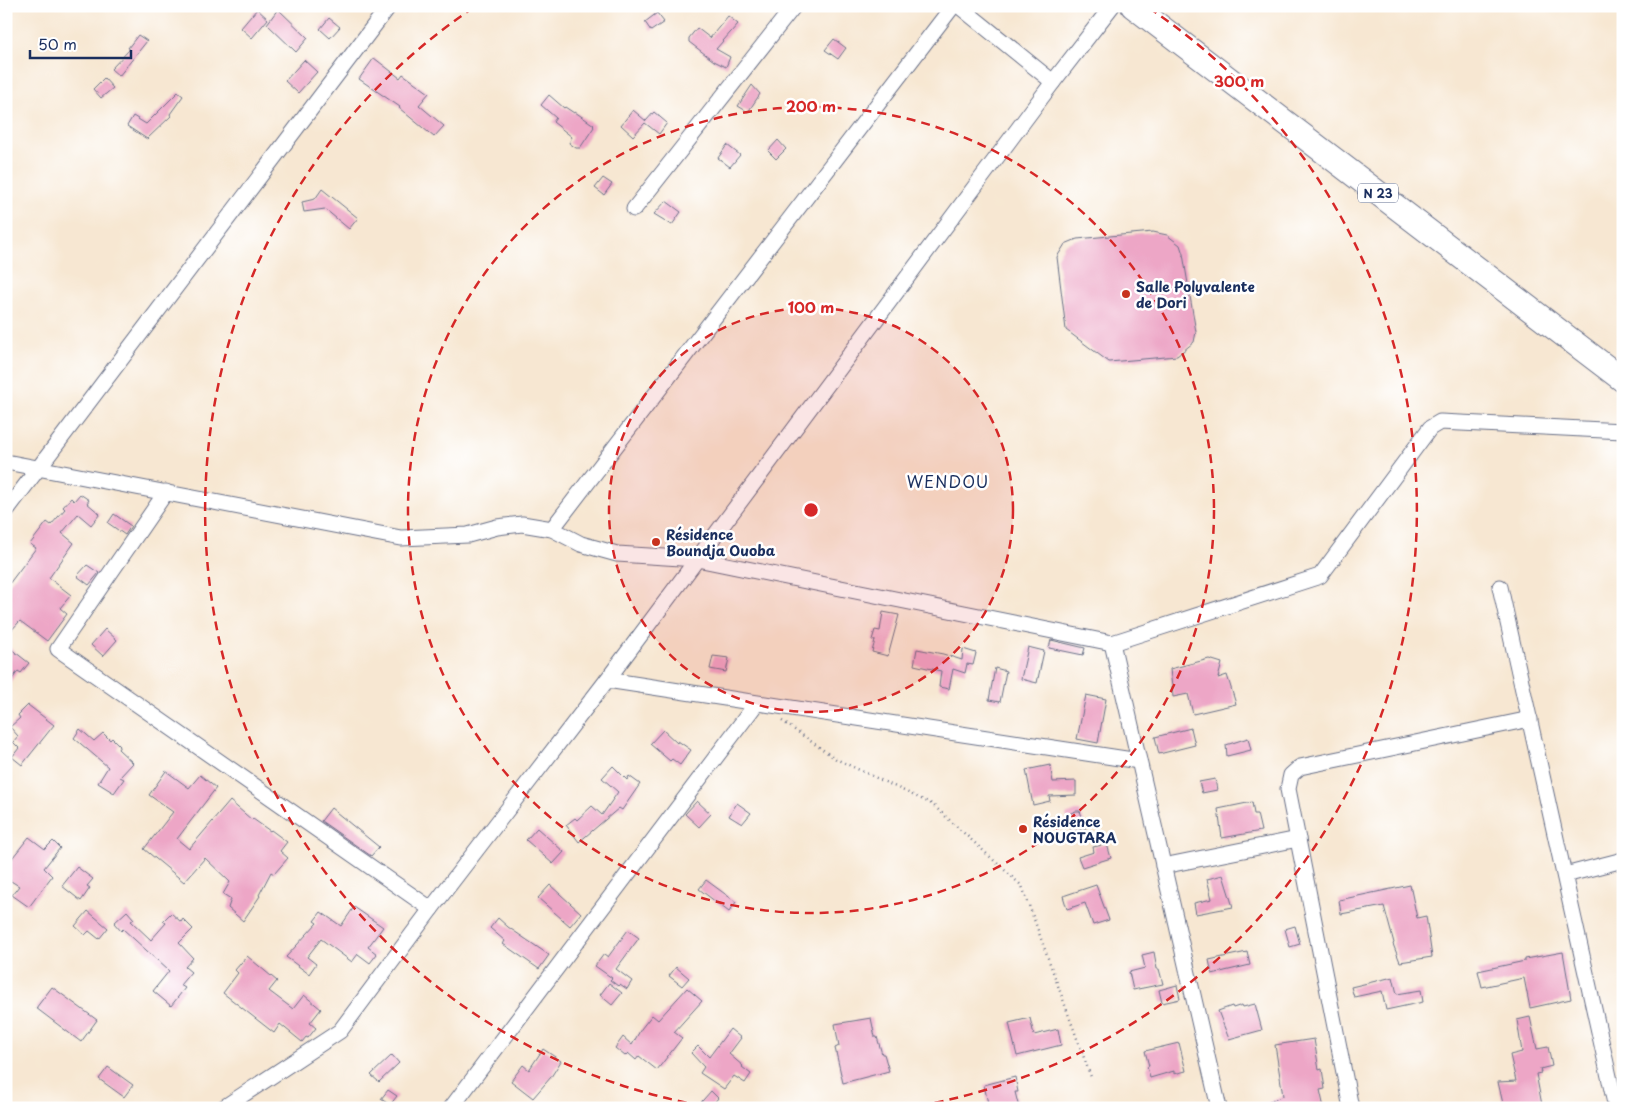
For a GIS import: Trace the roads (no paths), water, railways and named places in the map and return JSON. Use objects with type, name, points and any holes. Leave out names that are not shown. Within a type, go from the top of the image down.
[{"type":"main road","name":"N 23","points":[[1133,6],[1623,380]]},
{"type":"street","points":[[6,511],[41,468],[388,6]]},
{"type":"street","points":[[634,209],[794,6]]},
{"type":"street","points":[[552,530],[953,6]]},
{"type":"street","points":[[959,6],[1053,82]]},
{"type":"street","points":[[223,1108],[340,1031],[607,680],[1053,82],[1112,6]]},
{"type":"street","points":[[6,462],[401,538],[468,535],[497,527],[522,524],[552,530],[581,544],[617,554],[697,558],[1112,643],[1320,576],[1430,428],[1440,422],[1623,431]]},
{"type":"street","points":[[166,492],[58,649],[431,909]]},
{"type":"street","points":[[1500,587],[1620,1108]]},
{"type":"street","points":[[1112,643],[1219,1108]]},
{"type":"street","points":[[607,680],[1139,761]]},
{"type":"street","points":[[451,1108],[756,704]]},
{"type":"street","points":[[1351,1108],[1288,789],[1291,775],[1300,767],[1530,719]]},
{"type":"street","points":[[1164,866],[1298,840]]},
{"type":"street","points":[[1565,875],[1623,860]]},
{"type":"place","name":"Salle Polyvalente de Dori","points":[[1126,294]]},
{"type":"place","name":"Résidence Boundja Ouoba","points":[[656,542]]},
{"type":"place","name":"Résidence NOUGTARA","points":[[1023,829]]},
{"type":"district","name":"WENDOU","points":[[948,481]]}]
